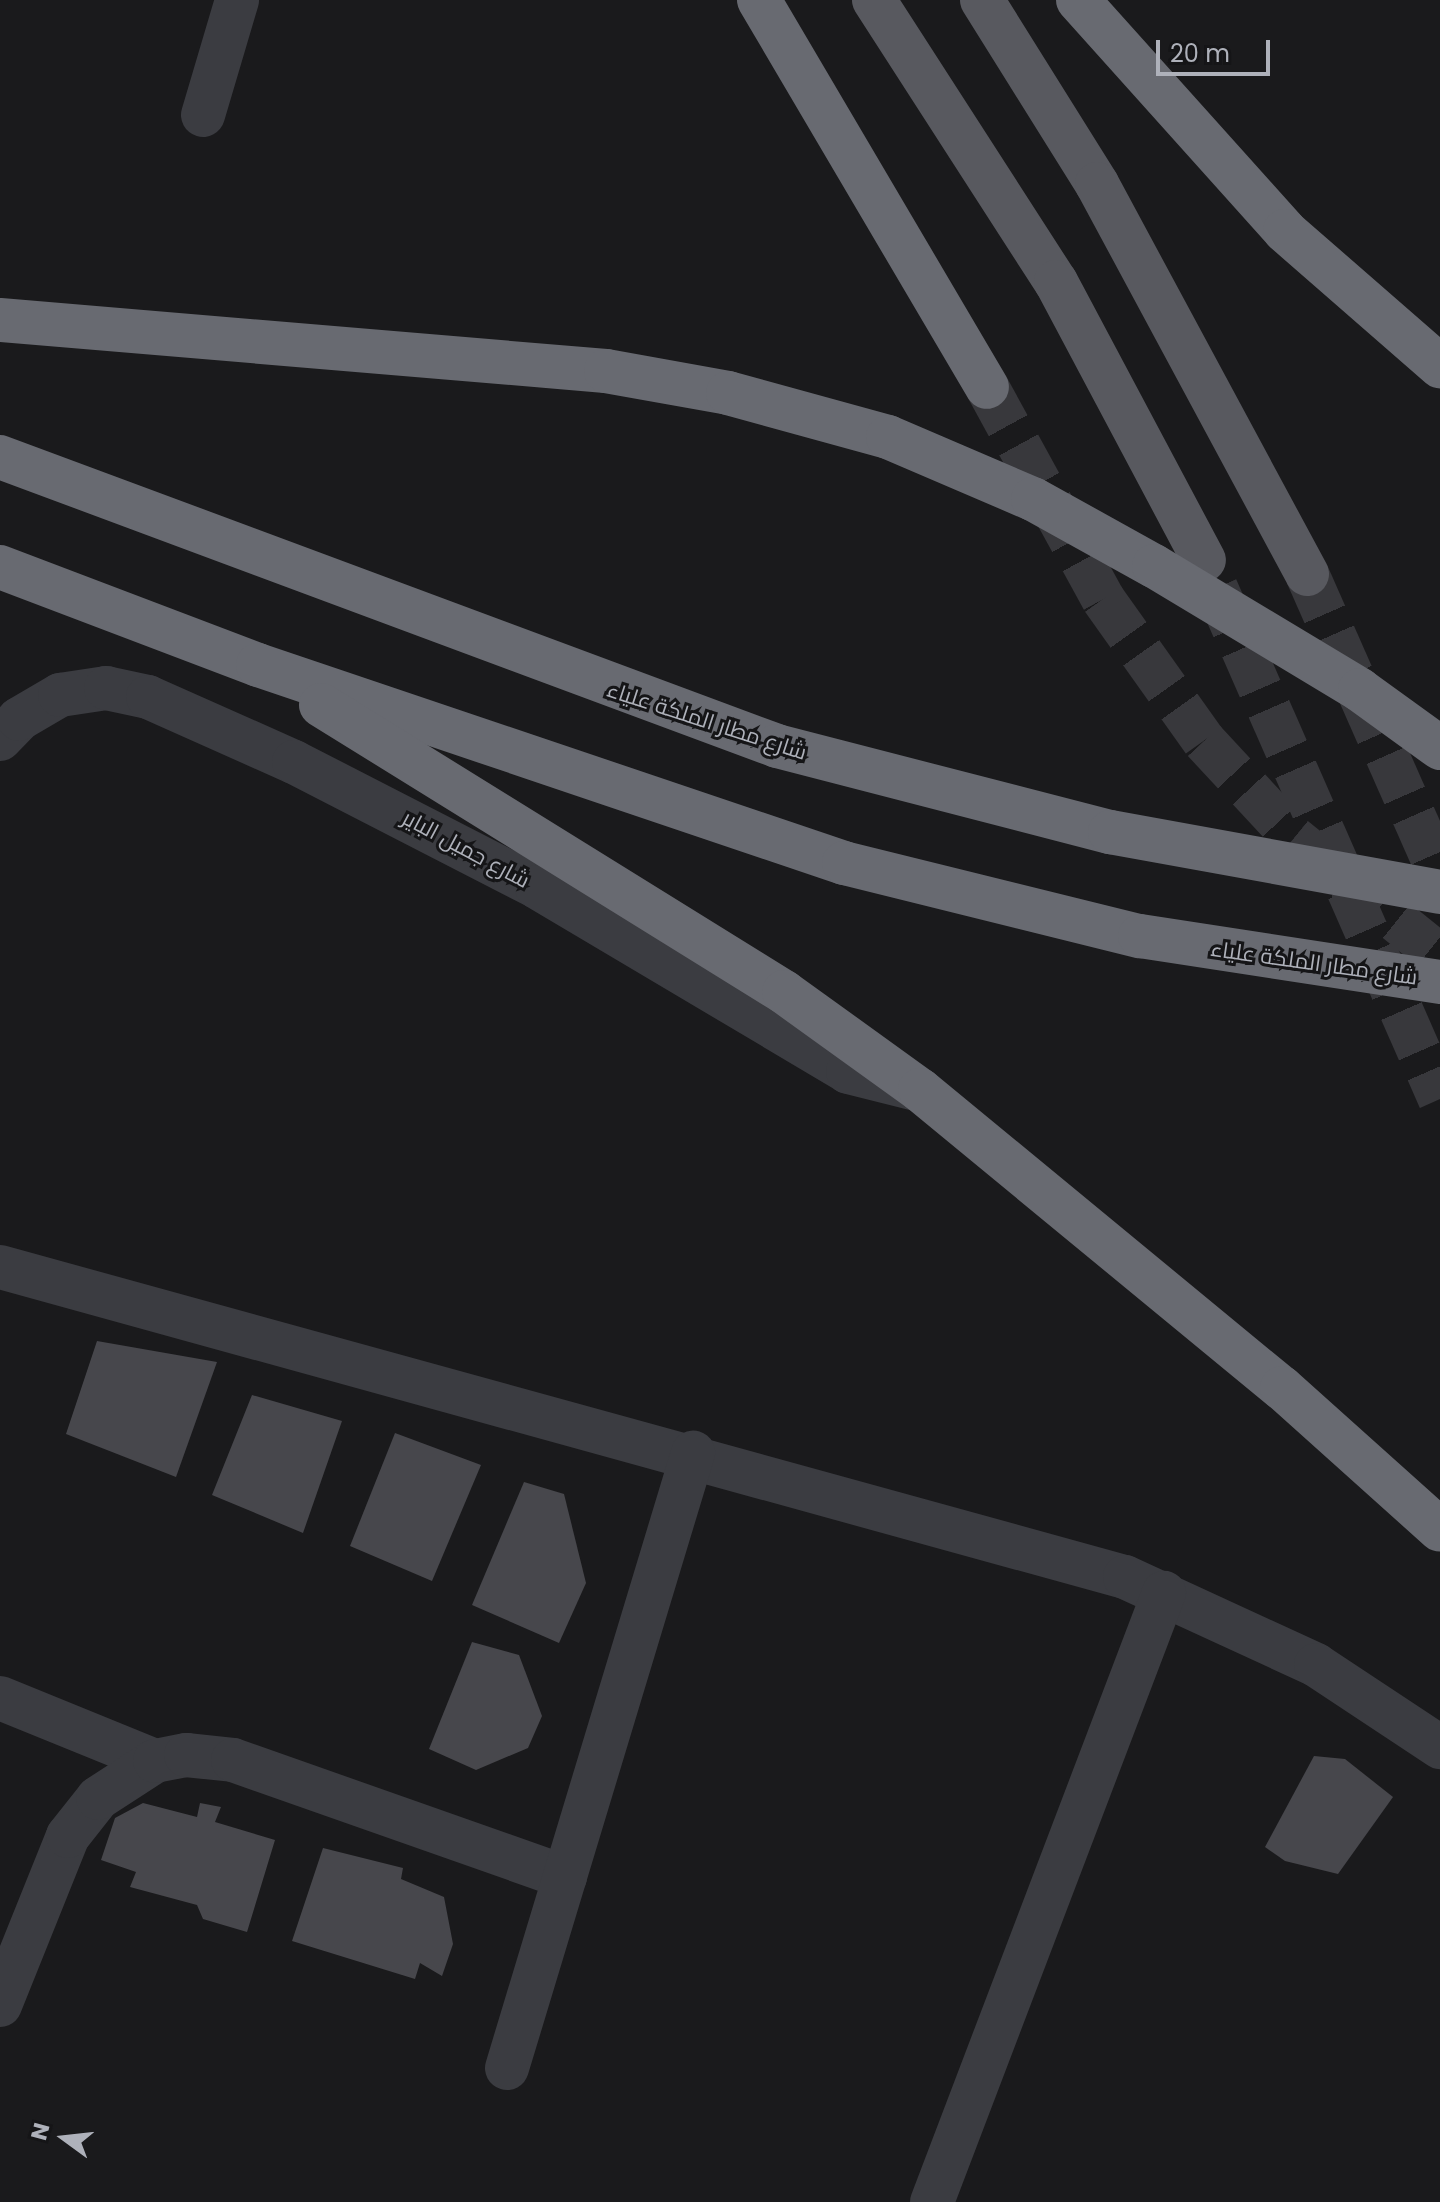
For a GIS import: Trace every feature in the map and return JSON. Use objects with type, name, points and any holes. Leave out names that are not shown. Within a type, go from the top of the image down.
[{"type":"highway","points":[[759,0],[987,387]]},
{"type":"highway","points":[[1078,0],[1285,231],[1440,366]]},
{"type":"highway","points":[[0,320],[185,338],[606,371],[728,393],[888,437],[1033,499],[1154,566],[1360,690],[1440,748]]},
{"type":"highway","name":"شارع مطار الملكة علياء","points":[[0,457],[777,746],[1095,829],[1440,892]]},
{"type":"highway","name":"شارع مطار الملكة علياء","points":[[0,567],[258,665],[844,863],[1140,936],[1440,982]]},
{"type":"highway","points":[[258,665],[758,976],[920,1090],[1282,1388],[1440,1530]]},
{"type":"main road","points":[[874,0],[1056,282],[1204,560]]},
{"type":"main road","points":[[982,0],[1097,184],[1307,574]]},
{"type":"street","points":[[203,115],[237,0]]},
{"type":"street","name":"شارع جميل الباير","points":[[0,739],[19,719],[60,695],[106,688],[148,697],[294,762],[537,887],[848,1072],[920,1090]]},
{"type":"street","points":[[0,1267],[693,1453],[1164,1593],[1316,1665],[1440,1747]]},
{"type":"street","points":[[507,2068],[693,1453]]},
{"type":"street","points":[[932,2202],[1164,1593]]},
{"type":"street","points":[[0,1698],[155,1761]]},
{"type":"street","points":[[0,2005],[68,1836],[106,1791],[155,1761],[186,1755],[233,1760],[565,1877]]},
{"type":"building","points":[[97,1341],[217,1362],[176,1477],[66,1434]]},
{"type":"building","points":[[252,1395],[342,1421],[303,1533],[212,1495]]},
{"type":"building","points":[[395,1433],[481,1465],[432,1581],[350,1546]]},
{"type":"building","points":[[524,1482],[564,1494],[586,1583],[559,1643],[472,1605]]},
{"type":"building","points":[[472,1642],[519,1655],[542,1716],[528,1748],[476,1770],[429,1749]]},
{"type":"building","points":[[1314,1756],[1345,1759],[1393,1797],[1338,1874],[1285,1861],[1265,1847]]},
{"type":"building","points":[[143,1803],[197,1817],[200,1803],[221,1807],[215,1822],[275,1840],[247,1932],[203,1919],[197,1905],[130,1887],[136,1872],[101,1860],[115,1818]]},
{"type":"building","points":[[323,1848],[403,1868],[401,1879],[444,1897],[453,1944],[442,1976],[420,1963],[415,1979],[292,1941]]},
{"type":"tunnel","points":[[987,387],[1103,599],[1204,741],[1294,838],[1440,956]]},
{"type":"tunnel","points":[[1307,574],[1440,875]]},
{"type":"tunnel","points":[[1216,588],[1440,1099]]}]
